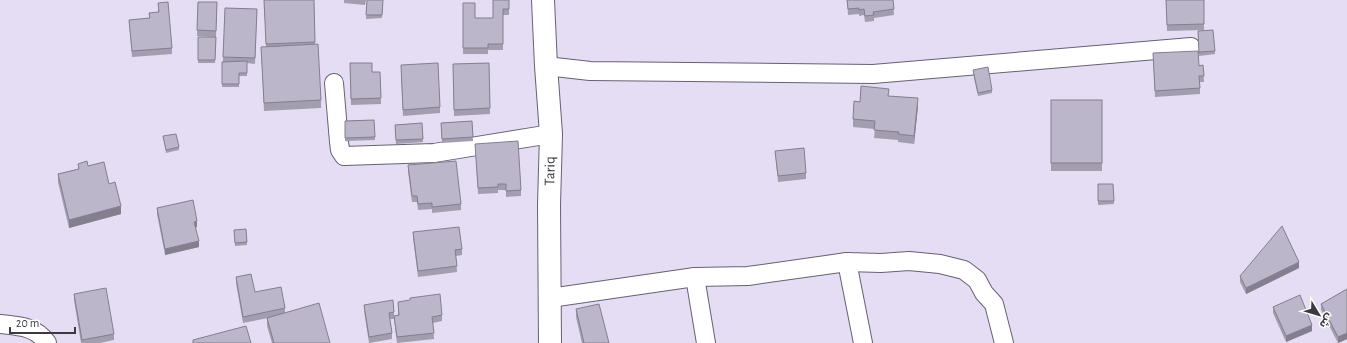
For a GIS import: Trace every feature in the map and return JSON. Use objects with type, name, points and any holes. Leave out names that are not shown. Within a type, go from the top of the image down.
[{"type":"main road","name":"Tariq","points":[[543,0],[551,134],[550,343]]},
{"type":"street","points":[[546,66],[590,71],[873,74],[1191,47]]},
{"type":"street","points":[[334,83],[340,150],[344,156],[434,153],[551,134]]},
{"type":"street","points":[[550,298],[695,277],[748,276],[847,262],[881,263],[909,260],[940,264],[964,270],[977,280],[984,293],[994,304],[1004,343]]},
{"type":"street","points":[[847,262],[863,343]]},
{"type":"street","points":[[695,277],[706,343]]},
{"type":"street","points":[[0,324],[27,327],[43,337],[47,343]]},
{"type":"building","points":[[264,0],[314,0],[315,42],[266,44]]},
{"type":"building","points":[[367,0],[383,0],[382,15],[366,15]]},
{"type":"building","points":[[493,0],[509,0],[509,9],[503,9],[503,44],[488,44],[488,48],[463,48],[463,3],[475,3],[475,18],[493,18]]},
{"type":"building","points":[[847,0],[893,0],[894,9],[873,12],[874,15],[865,16],[864,9],[848,9]]},
{"type":"building","points":[[1166,0],[1204,0],[1204,24],[1167,25]]},
{"type":"building","points":[[168,2],[172,48],[132,51],[129,20],[150,18],[149,13],[159,12],[158,3]]},
{"type":"building","points":[[198,2],[217,2],[216,31],[197,30]]},
{"type":"building","points":[[225,8],[257,9],[255,58],[223,57]]},
{"type":"building","points":[[1213,30],[1215,51],[1199,52],[1198,31]]},
{"type":"building","points":[[198,37],[216,37],[215,60],[198,60]]},
{"type":"building","points":[[318,44],[321,100],[264,103],[261,47]]},
{"type":"building","points":[[1198,51],[1199,66],[1203,65],[1204,76],[1199,76],[1200,88],[1155,91],[1153,53]]},
{"type":"building","points":[[247,61],[247,73],[239,73],[239,84],[222,84],[222,62]]},
{"type":"building","points":[[350,63],[372,63],[372,72],[380,72],[381,98],[351,99]]},
{"type":"building","points":[[438,63],[440,107],[403,110],[401,65]]},
{"type":"building","points":[[489,63],[490,108],[454,110],[453,64]]},
{"type":"building","points":[[988,67],[992,90],[978,93],[973,70]]},
{"type":"building","points":[[861,86],[889,89],[888,96],[918,98],[914,136],[898,134],[899,132],[874,130],[875,121],[853,119],[854,101],[860,102]]},
{"type":"building","points":[[1051,100],[1102,100],[1102,163],[1051,163]]},
{"type":"building","points":[[374,120],[375,137],[345,138],[345,121]]},
{"type":"building","points":[[472,121],[473,137],[442,139],[441,123]]},
{"type":"building","points":[[422,123],[423,139],[396,140],[395,125]]},
{"type":"building","points":[[176,134],[179,147],[166,150],[163,136]]},
{"type":"building","points":[[518,141],[521,190],[506,191],[506,184],[498,184],[498,187],[478,188],[475,144]]},
{"type":"building","points":[[804,148],[806,173],[778,176],[775,151]]},
{"type":"building","points":[[87,161],[88,166],[104,162],[109,184],[115,182],[121,206],[69,220],[58,174],[79,169],[78,164]]},
{"type":"building","points":[[456,161],[461,204],[432,207],[432,203],[418,204],[417,196],[412,196],[408,165]]},
{"type":"building","points":[[1098,184],[1113,184],[1114,201],[1098,201]]},
{"type":"building","points":[[193,200],[197,221],[194,222],[199,241],[165,249],[157,208]]},
{"type":"building","points":[[1282,226],[1299,262],[1246,288],[1240,276]]},
{"type":"building","points":[[459,227],[462,249],[455,250],[457,266],[418,271],[413,232]]},
{"type":"building","points":[[246,229],[247,242],[235,243],[234,230]]},
{"type":"building","points":[[251,274],[255,292],[281,287],[285,308],[243,317],[236,277]]},
{"type":"building","points":[[106,288],[114,334],[82,340],[74,294]]},
{"type":"building","points":[[1347,289],[1347,333],[1338,337],[1321,304]]},
{"type":"building","points":[[440,294],[442,315],[432,317],[434,333],[397,337],[394,316],[399,315],[398,302],[410,300],[410,298]]},
{"type":"building","points":[[1300,295],[1312,325],[1286,336],[1273,307]]},
{"type":"building","points":[[393,300],[394,312],[389,313],[392,333],[369,337],[364,305]]},
{"type":"building","points":[[319,303],[330,343],[274,343],[267,318]]},
{"type":"building","points":[[599,304],[609,343],[584,343],[576,309]]},
{"type":"building","points":[[246,326],[251,343],[193,343],[193,340]]}]
